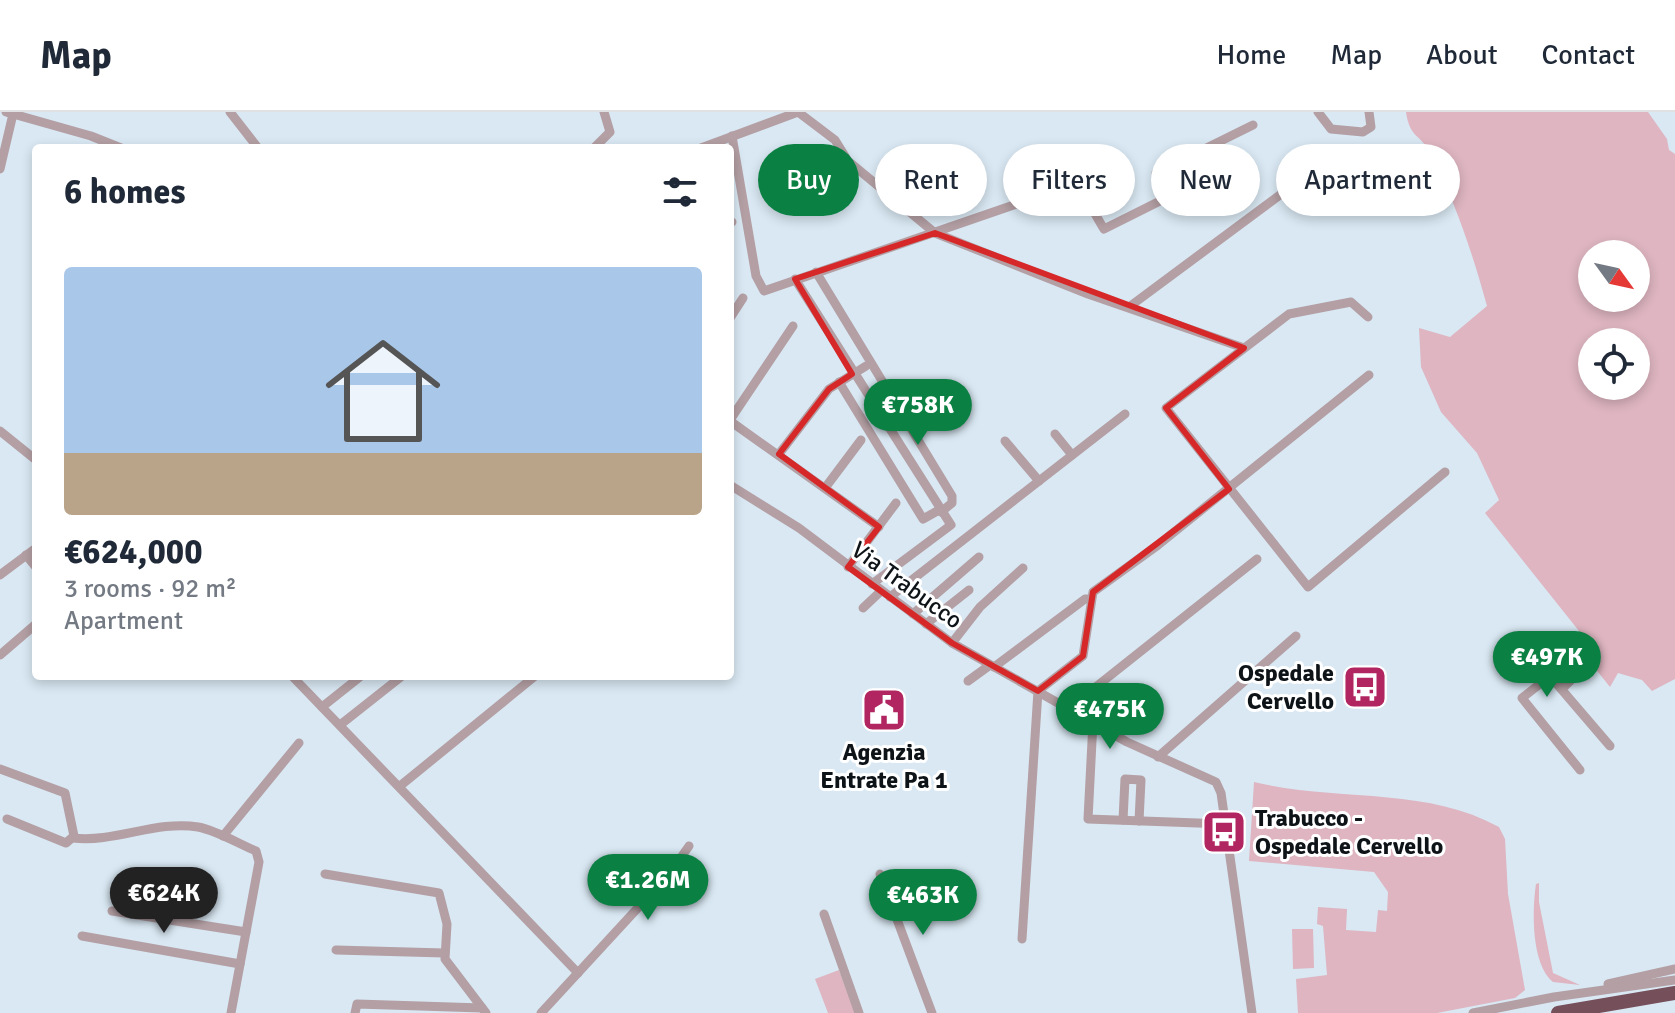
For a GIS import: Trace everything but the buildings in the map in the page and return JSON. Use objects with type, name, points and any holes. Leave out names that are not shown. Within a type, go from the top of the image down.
[{"type":"highway","points":[[1558,1013],[1675,993]]},
{"type":"highway","points":[[1621,1013],[1675,1002]]},
{"type":"street","points":[[230,112],[255,144]]},
{"type":"street","points":[[598,144],[610,132],[604,112]]},
{"type":"street","points":[[711,144],[798,112],[835,140],[848,161],[935,233],[1244,348]]},
{"type":"street","points":[[1318,112],[1331,129],[1363,132],[1371,127],[1369,112]]},
{"type":"street","points":[[0,169],[10,113],[111,144]]},
{"type":"street","points":[[734,148],[756,276],[764,291],[1066,187],[1083,196],[1104,229],[1160,201],[1165,189],[1156,173],[1253,125]]},
{"type":"street","points":[[732,136],[733,144]]},
{"type":"street","points":[[1129,307],[1276,198]]},
{"type":"street","points":[[816,272],[952,496],[952,503],[923,519],[839,382]]},
{"type":"street","points":[[795,279],[852,374],[951,525],[863,608]]},
{"type":"street","points":[[734,312],[743,298]]},
{"type":"street","points":[[1368,317],[1351,302],[1289,314],[1166,408],[1308,587],[1445,472]]},
{"type":"street","points":[[734,415],[793,326]]},
{"type":"street","points":[[779,454],[829,389],[866,366]]},
{"type":"street","points":[[968,681],[1089,599],[1093,592],[1229,489],[1369,375]]},
{"type":"street","points":[[881,591],[1039,481],[1125,414]]},
{"type":"street","points":[[734,424],[879,527]]},
{"type":"street","points":[[0,431],[32,457]]},
{"type":"street","points":[[1055,434],[1072,455]]},
{"type":"street","points":[[825,488],[861,440]]},
{"type":"street","points":[[1005,441],[1039,481]]},
{"type":"street","points":[[895,476],[911,465]]},
{"type":"street","name":"Via Trabucco","points":[[734,489],[799,528],[952,643],[1158,757],[1216,782],[1221,793],[1252,1013]]},
{"type":"street","points":[[848,567],[896,503]]},
{"type":"street","points":[[0,575],[32,551]]},
{"type":"street","points":[[26,555],[32,562]]},
{"type":"street","points":[[913,614],[979,557]]},
{"type":"street","points":[[1068,709],[1257,559]]},
{"type":"street","points":[[952,643],[980,607],[1023,568]]},
{"type":"street","points":[[926,624],[969,590]]},
{"type":"street","points":[[1022,939],[1038,691],[1086,651],[1089,599]]},
{"type":"street","points":[[0,655],[32,627]]},
{"type":"street","points":[[1158,757],[1296,636]]},
{"type":"street","points":[[1563,688],[1583,668]]},
{"type":"street","points":[[1580,770],[1522,698],[1550,676],[1610,746]]},
{"type":"street","points":[[296,680],[578,973]]},
{"type":"street","points":[[322,707],[356,680]]},
{"type":"street","points":[[340,725],[397,680]]},
{"type":"street","points":[[400,786],[530,680]]},
{"type":"street","points":[[1093,722],[1088,819],[1225,824]]},
{"type":"street","points":[[223,836],[299,743]]},
{"type":"street","points":[[0,769],[65,793],[73,838]]},
{"type":"street","points":[[1123,820],[1125,779],[1141,780],[1139,821]]},
{"type":"street","points":[[7,819],[66,843],[73,838],[94,840],[172,827],[201,828],[259,856],[231,1013]]},
{"type":"street","points":[[541,1013],[670,873],[689,846]]},
{"type":"street","points":[[325,874],[439,893],[440,908],[447,924],[444,953],[452,972],[484,1010]]},
{"type":"street","points":[[880,874],[932,1013]]},
{"type":"street","points":[[112,911],[246,932]]},
{"type":"street","points":[[824,914],[859,1013]]},
{"type":"street","points":[[82,936],[240,964]]},
{"type":"street","points":[[336,950],[444,953]]},
{"type":"street","points":[[1584,992],[1675,969]]},
{"type":"street","points":[[1473,1013],[1584,992],[1675,980]]},
{"type":"street","points":[[355,1013],[359,1004],[484,1010]]},
{"type":"highlighted area","points":[[935,233],[1244,348],[1166,408],[1229,489],[1093,592],[1083,656],[1038,691],[952,643],[848,567],[879,527],[779,454],[829,389],[852,374],[795,279]]},
{"type":"shaded area","points":[[1406,112],[1648,112],[1667,139],[1669,150],[1675,154],[1675,679],[1652,691],[1642,680],[1618,673],[1610,687],[1573,641],[1579,631],[1485,513],[1499,500],[1477,453],[1441,412],[1421,367],[1419,328],[1450,337],[1487,306],[1458,216],[1460,216],[1460,144],[1424,144],[1413,132]]},
{"type":"shaded area","points":[[1254,782],[1441,805],[1499,827],[1505,839],[1508,894],[1525,990],[1515,998],[1437,1013],[1298,1013],[1296,979],[1327,975],[1323,926],[1317,924],[1318,907],[1347,909],[1346,930],[1376,932],[1378,910],[1387,911],[1388,892],[1374,872],[1249,861]]},
{"type":"shaded area","points":[[1539,883],[1539,902],[1553,973],[1580,985],[1553,982],[1540,963],[1534,922],[1536,884]]},
{"type":"shaded area","points":[[1292,929],[1313,929],[1314,968],[1293,969]]},
{"type":"shaded area","points":[[839,970],[855,1013],[828,1013],[815,979]]},
{"type":"place","name":"Ospedale Cervello","points":[[1365,687]]},
{"type":"place","name":"Agenzia Entrate Pa 1","points":[[884,710]]},
{"type":"place","name":"Trabucco - Ospedale Cervello","points":[[1224,832]]}]
